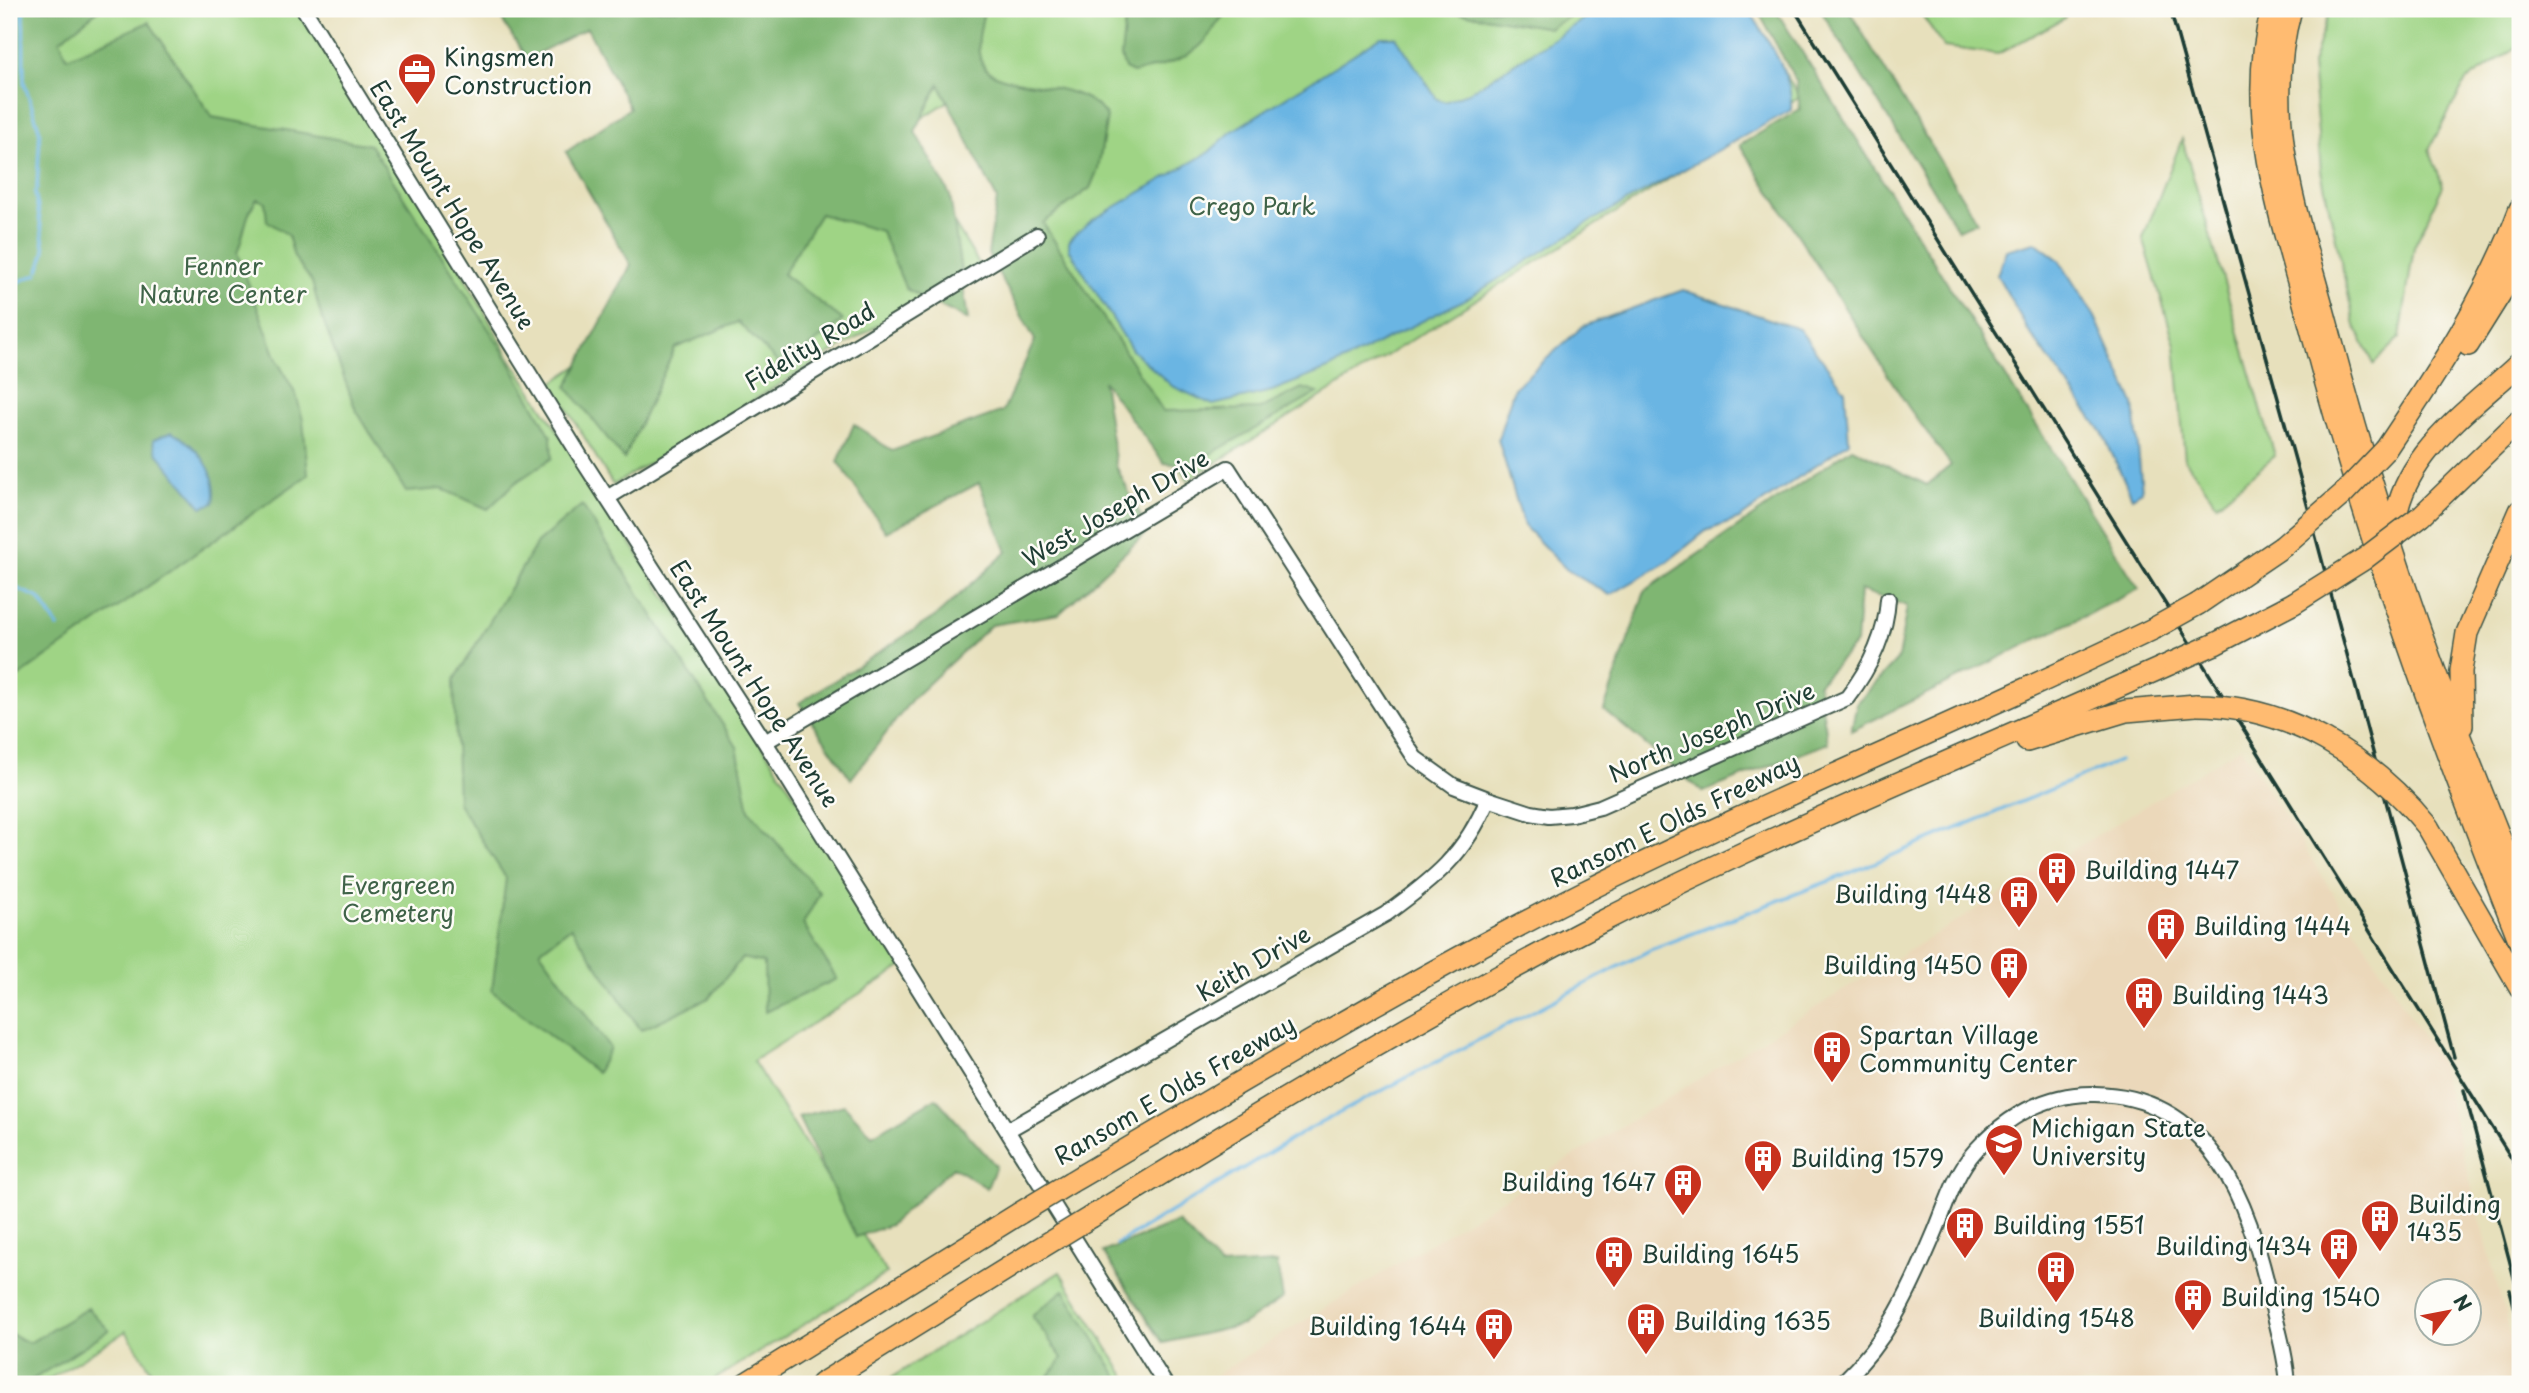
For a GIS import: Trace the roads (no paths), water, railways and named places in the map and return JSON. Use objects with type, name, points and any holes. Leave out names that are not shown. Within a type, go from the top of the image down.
[{"type":"highway","points":[[2272,9],[2264,41],[2260,84],[2261,123],[2272,188],[2352,475],[2440,710],[2520,942]]},
{"type":"highway","points":[[2291,9],[2278,75],[2278,117],[2283,153],[2358,440],[2440,710],[2463,742],[2520,889]]},
{"type":"highway","name":"Ransom E Olds Freeway","points":[[745,1384],[1071,1182],[1375,1005],[1578,895],[1699,835],[2153,629],[2198,604],[2282,547],[2335,502],[2386,449],[2465,326],[2509,239],[2520,209]]},
{"type":"highway","points":[[2386,449],[2413,419],[2461,355],[2505,286],[2520,253]]},
{"type":"highway","points":[[2399,568],[2395,511],[2412,470],[2423,455],[2520,363]]},
{"type":"highway","points":[[821,1384],[1334,1069],[1547,950],[1672,888],[2215,644],[2294,603],[2364,559],[2422,515],[2520,420]]},
{"type":"highway","points":[[2463,742],[2461,671],[2467,633],[2520,510]]},
{"type":"highway","points":[[1922,775],[2110,715],[2144,708],[2196,705],[2252,712],[2314,733],[2382,778],[2428,827],[2520,987]]},
{"type":"street","name":"East Mount Hope Avenue","points":[[304,9],[607,498],[765,742],[1165,1384]]},
{"type":"street","name":"Fidelity Road","points":[[607,498],[1037,235]]},
{"type":"street","name":"West Joseph Drive","points":[[765,742],[1228,468],[1415,758],[1454,786],[1488,799]]},
{"type":"street","name":"North Joseph Drive","points":[[1488,799],[1549,817],[1591,809],[1831,707],[1847,698],[1869,667],[1886,625],[1888,599]]},
{"type":"street","name":"Keith Drive","points":[[1008,1130],[1386,914],[1426,883],[1469,840],[1488,799]]},
{"type":"street","points":[[1841,1384],[1878,1344],[1901,1310],[1954,1186],[1972,1154],[2000,1126],[2022,1111],[2049,1100],[2090,1094],[2124,1097],[2153,1105],[2178,1118],[2198,1136],[2224,1171],[2241,1196],[2257,1241],[2288,1384]]},
{"type":"water","points":[[1600,9],[1749,9],[1784,70],[1791,96],[1791,110],[1593,220],[1468,298],[1328,369],[1272,391],[1213,405],[1172,386],[1132,350],[1069,249],[1069,240],[1091,221],[1209,152],[1231,132],[1381,37],[1396,37],[1437,99],[1445,102],[1471,91]]},
{"type":"water","points":[[2035,242],[2059,260],[2095,317],[2134,404],[2142,491],[2132,497],[2102,432],[2028,330],[1997,275],[2006,250]]},
{"type":"water","points":[[1683,290],[1799,329],[1845,390],[1849,442],[1739,519],[1706,531],[1667,562],[1610,595],[1567,570],[1524,526],[1498,439],[1514,388],[1583,326]]},
{"type":"water","points":[[171,432],[190,444],[204,461],[213,481],[214,503],[202,507],[157,453],[153,440]]},
{"type":"waterway","points":[[23,9],[24,82],[40,132],[37,189]]},
{"type":"waterway","points":[[35,192],[45,251],[39,270]]},
{"type":"waterway","points":[[9,286],[37,274]]},
{"type":"waterway","points":[[9,588],[13,587],[39,598],[58,627]]},
{"type":"waterway","points":[[1117,1244],[1307,1130],[1652,949],[1845,875],[2119,761]]},
{"type":"railway","points":[[1794,9],[2520,1172]]},
{"type":"railway","points":[[2170,9],[2302,485],[2454,1057]]},
{"type":"railway","points":[[2464,1090],[2520,1300]]},
{"type":"railway","points":[[2510,1290],[2520,1328]]},
{"type":"place","name":"Kingsmen Construction","points":[[417,106]]},
{"type":"place","name":"Building 1447","points":[[2057,905]]},
{"type":"place","name":"Building 1448","points":[[2019,929]]},
{"type":"place","name":"Building 1444","points":[[2166,961]]},
{"type":"place","name":"Building 1450","points":[[2009,1000]]},
{"type":"place","name":"Building 1443","points":[[2144,1030]]},
{"type":"place","name":"Spartan Village Community Center","points":[[1832,1084]]},
{"type":"place","name":"Michigan State University","points":[[2004,1177]]},
{"type":"place","name":"Building 1579","points":[[1763,1193]]},
{"type":"place","name":"Building 1647","points":[[1683,1217]]},
{"type":"place","name":"Building 1435","points":[[2380,1253]]},
{"type":"place","name":"Building 1551","points":[[1965,1260]]},
{"type":"place","name":"Building 1434","points":[[2339,1281]]},
{"type":"place","name":"Building 1645","points":[[1614,1289]]},
{"type":"place","name":"Building 1548","points":[[2056,1304]]},
{"type":"place","name":"Building 1540","points":[[2193,1332]]},
{"type":"place","name":"Building 1635","points":[[1646,1356]]},
{"type":"place","name":"Building 1644","points":[[1494,1361]]},
{"type":"park label","name":"Crego Park","points":[[1252,207]]},
{"type":"park label","name":"Fenner Nature Center","points":[[223,281]]},
{"type":"park label","name":"Evergreen Cemetery","points":[[398,900]]}]
